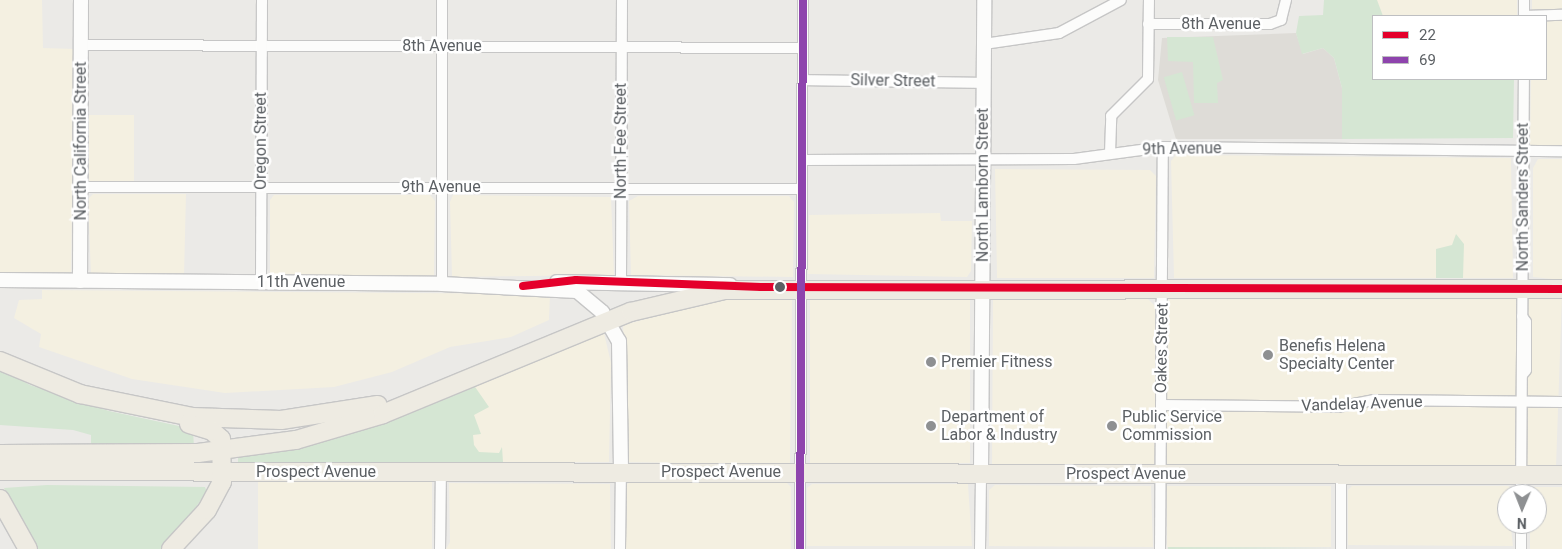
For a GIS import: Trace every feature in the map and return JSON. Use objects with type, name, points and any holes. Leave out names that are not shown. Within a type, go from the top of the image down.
[{"type":"highway","name":"11th Avenue","points":[[761,287],[1562,288]]},
{"type":"highway","name":"Prospect Avenue","points":[[5,454],[221,451],[331,431],[458,383],[609,321],[688,296],[761,287]]},
{"type":"highway","points":[[0,361],[63,389],[118,410],[208,429],[221,439],[221,486],[211,504],[171,549]]},
{"type":"highway","points":[[63,389],[177,415],[271,420],[346,412],[458,383]]},
{"type":"highway","name":"Prospect Avenue","points":[[0,471],[1562,475]]},
{"type":"highway","points":[[0,499],[28,549]]},
{"type":"main road","name":"North California Street","points":[[80,281],[82,0]]},
{"type":"main road","name":"North Lamborn Street","points":[[981,473],[984,0]]},
{"type":"main road","name":"11th Avenue","points":[[0,280],[522,286],[577,291],[593,301],[609,321]]},
{"type":"main road","name":"11th Avenue","points":[[522,286],[621,281],[761,287]]},
{"type":"main road","points":[[609,321],[619,341],[621,472]]},
{"type":"street","name":"Oregon Street","points":[[261,282],[262,0]]},
{"type":"street","points":[[442,0],[442,284]]},
{"type":"street","name":"North Fee Street","points":[[621,281],[622,0]]},
{"type":"street","points":[[800,549],[803,0]]},
{"type":"street","points":[[984,44],[1059,33],[1121,0]]},
{"type":"street","points":[[1110,153],[1111,116],[1148,79],[1149,0]]},
{"type":"street","points":[[1524,0],[1524,15]]},
{"type":"street","name":"8th Avenue","points":[[1148,24],[1270,24],[1281,20],[1286,4]]},
{"type":"street","points":[[1547,15],[1562,15]]},
{"type":"street","name":"8th Avenue","points":[[81,45],[803,48]]},
{"type":"street","name":"Silver Street","points":[[803,80],[984,83]]},
{"type":"street","name":"North Sanders Street","points":[[1521,484],[1522,376],[1526,370],[1526,322],[1522,316],[1524,80]]},
{"type":"street","name":"9th Avenue","points":[[802,160],[983,161],[1110,153],[1163,147],[1562,150]]},
{"type":"street","name":"Oakes Street","points":[[1160,549],[1163,147]]},
{"type":"street","name":"9th Avenue","points":[[80,187],[802,189]]},
{"type":"street","name":"Vandelay Avenue","points":[[1161,405],[1562,402]]},
{"type":"street","points":[[440,549],[441,472]]},
{"type":"street","points":[[620,549],[621,472]]},
{"type":"street","name":"North Lamborn Street","points":[[980,549],[981,473]]},
{"type":"street","points":[[1340,549],[1341,474]]},
{"type":"street","points":[[1521,534],[1521,549]]},
{"type":"shaded area","points":[[0,0],[42,0],[43,48],[74,49],[71,275],[0,275]]},
{"type":"shaded area","points":[[1376,0],[1517,0],[1517,15],[1376,15]]},
{"type":"shaded area","points":[[1532,0],[1562,0],[1562,145],[1530,145],[1531,80],[1547,80],[1547,15],[1532,15]]},
{"type":"shaded area","points":[[1296,33],[1303,54],[1323,48],[1334,58],[1342,88],[1342,139],[1176,139],[1158,80],[1162,38]]},
{"type":"shaded area","points":[[89,115],[134,115],[134,181],[89,181]]},
{"type":"shaded area","points":[[1176,155],[1511,158],[1513,278],[1174,278],[1171,161]]},
{"type":"shaded area","points":[[1538,159],[1562,159],[1562,280],[1533,277],[1533,168]]},
{"type":"shaded area","points":[[995,169],[1150,170],[1156,176],[1154,278],[997,278]]},
{"type":"shaded area","points":[[93,194],[186,194],[184,277],[91,275],[88,199]]},
{"type":"shaded area","points":[[274,195],[430,195],[435,201],[434,278],[270,276],[270,200]]},
{"type":"shaded area","points":[[453,195],[611,197],[614,275],[452,277],[450,202]]},
{"type":"shaded area","points":[[638,196],[789,196],[794,202],[793,277],[631,275],[629,201]]},
{"type":"shaded area","points":[[940,213],[941,221],[972,221],[971,271],[967,277],[808,274],[809,215]]},
{"type":"shaded area","points":[[42,290],[550,294],[549,320],[511,337],[450,347],[392,372],[334,387],[225,393],[132,379],[39,347],[41,334],[14,318],[19,300],[42,299]]},
{"type":"shaded area","points":[[1528,295],[1562,296],[1556,469],[1522,468]]},
{"type":"shaded area","points":[[1167,296],[1517,296],[1517,467],[1167,467]]},
{"type":"shaded area","points":[[1146,297],[1155,306],[1155,465],[992,464],[993,298]]},
{"type":"shaded area","points":[[810,298],[970,298],[970,463],[810,463]]},
{"type":"shaded area","points":[[723,299],[792,299],[790,465],[628,462],[623,325]]},
{"type":"shaded area","points":[[604,333],[611,363],[609,462],[474,462],[463,388]]},
{"type":"shaded area","points":[[258,481],[432,481],[432,549],[258,549]]},
{"type":"shaded area","points":[[630,482],[787,483],[791,487],[791,549],[626,549],[626,485]]},
{"type":"shaded area","points":[[449,483],[610,484],[611,549],[446,549],[450,542]]},
{"type":"shaded area","points":[[812,484],[968,484],[972,546],[807,546],[807,488]]},
{"type":"shaded area","points":[[995,485],[1151,486],[1153,547],[989,546],[989,490]]},
{"type":"shaded area","points":[[1167,486],[1331,486],[1331,547],[1167,547]]},
{"type":"shaded area","points":[[1352,486],[1497,486],[1497,534],[1512,534],[1513,546],[1348,545],[1348,490]]},
{"type":"shaded area","points":[[1547,487],[1562,487],[1562,549],[1530,549],[1530,534],[1547,534]]},
{"type":"green space","points":[[1324,0],[1377,0],[1383,15],[1372,15],[1372,80],[1514,80],[1513,138],[1342,139],[1342,88],[1334,58],[1323,48],[1302,54],[1296,33],[1299,16],[1323,15]]},
{"type":"green space","points":[[1167,37],[1213,37],[1223,80],[1217,83],[1218,103],[1194,103],[1193,62],[1168,61]]},
{"type":"green space","points":[[1182,72],[1194,115],[1176,120],[1164,77]]},
{"type":"green space","points":[[1456,234],[1464,244],[1463,278],[1436,278],[1436,249],[1452,245]]},
{"type":"green space","points":[[0,369],[30,385],[109,411],[193,429],[194,448],[91,446],[91,435],[73,430],[0,425]]},
{"type":"green space","points":[[473,384],[489,407],[474,415],[481,434],[473,435],[474,445],[479,452],[499,453],[502,447],[503,462],[238,464],[238,456]]},
{"type":"green space","points":[[47,485],[205,487],[207,492],[165,549],[36,549],[4,488]]},
{"type":"green space","points":[[1168,547],[1335,548],[1168,549]]},
{"type":"transit line","name":"69","points":[[800,549],[803,0]]},
{"type":"transit line","name":"22","points":[[523,286],[576,280],[761,287],[1562,289]]},
{"type":"place","name":"Benefis Helena Specialty Center","points":[[1268,355]]},
{"type":"place","name":"Premier Fitness","points":[[931,362]]},
{"type":"place","name":"Department of Labor & Industry","points":[[931,426]]},
{"type":"place","name":"Public Service Commission","points":[[1112,426]]}]
